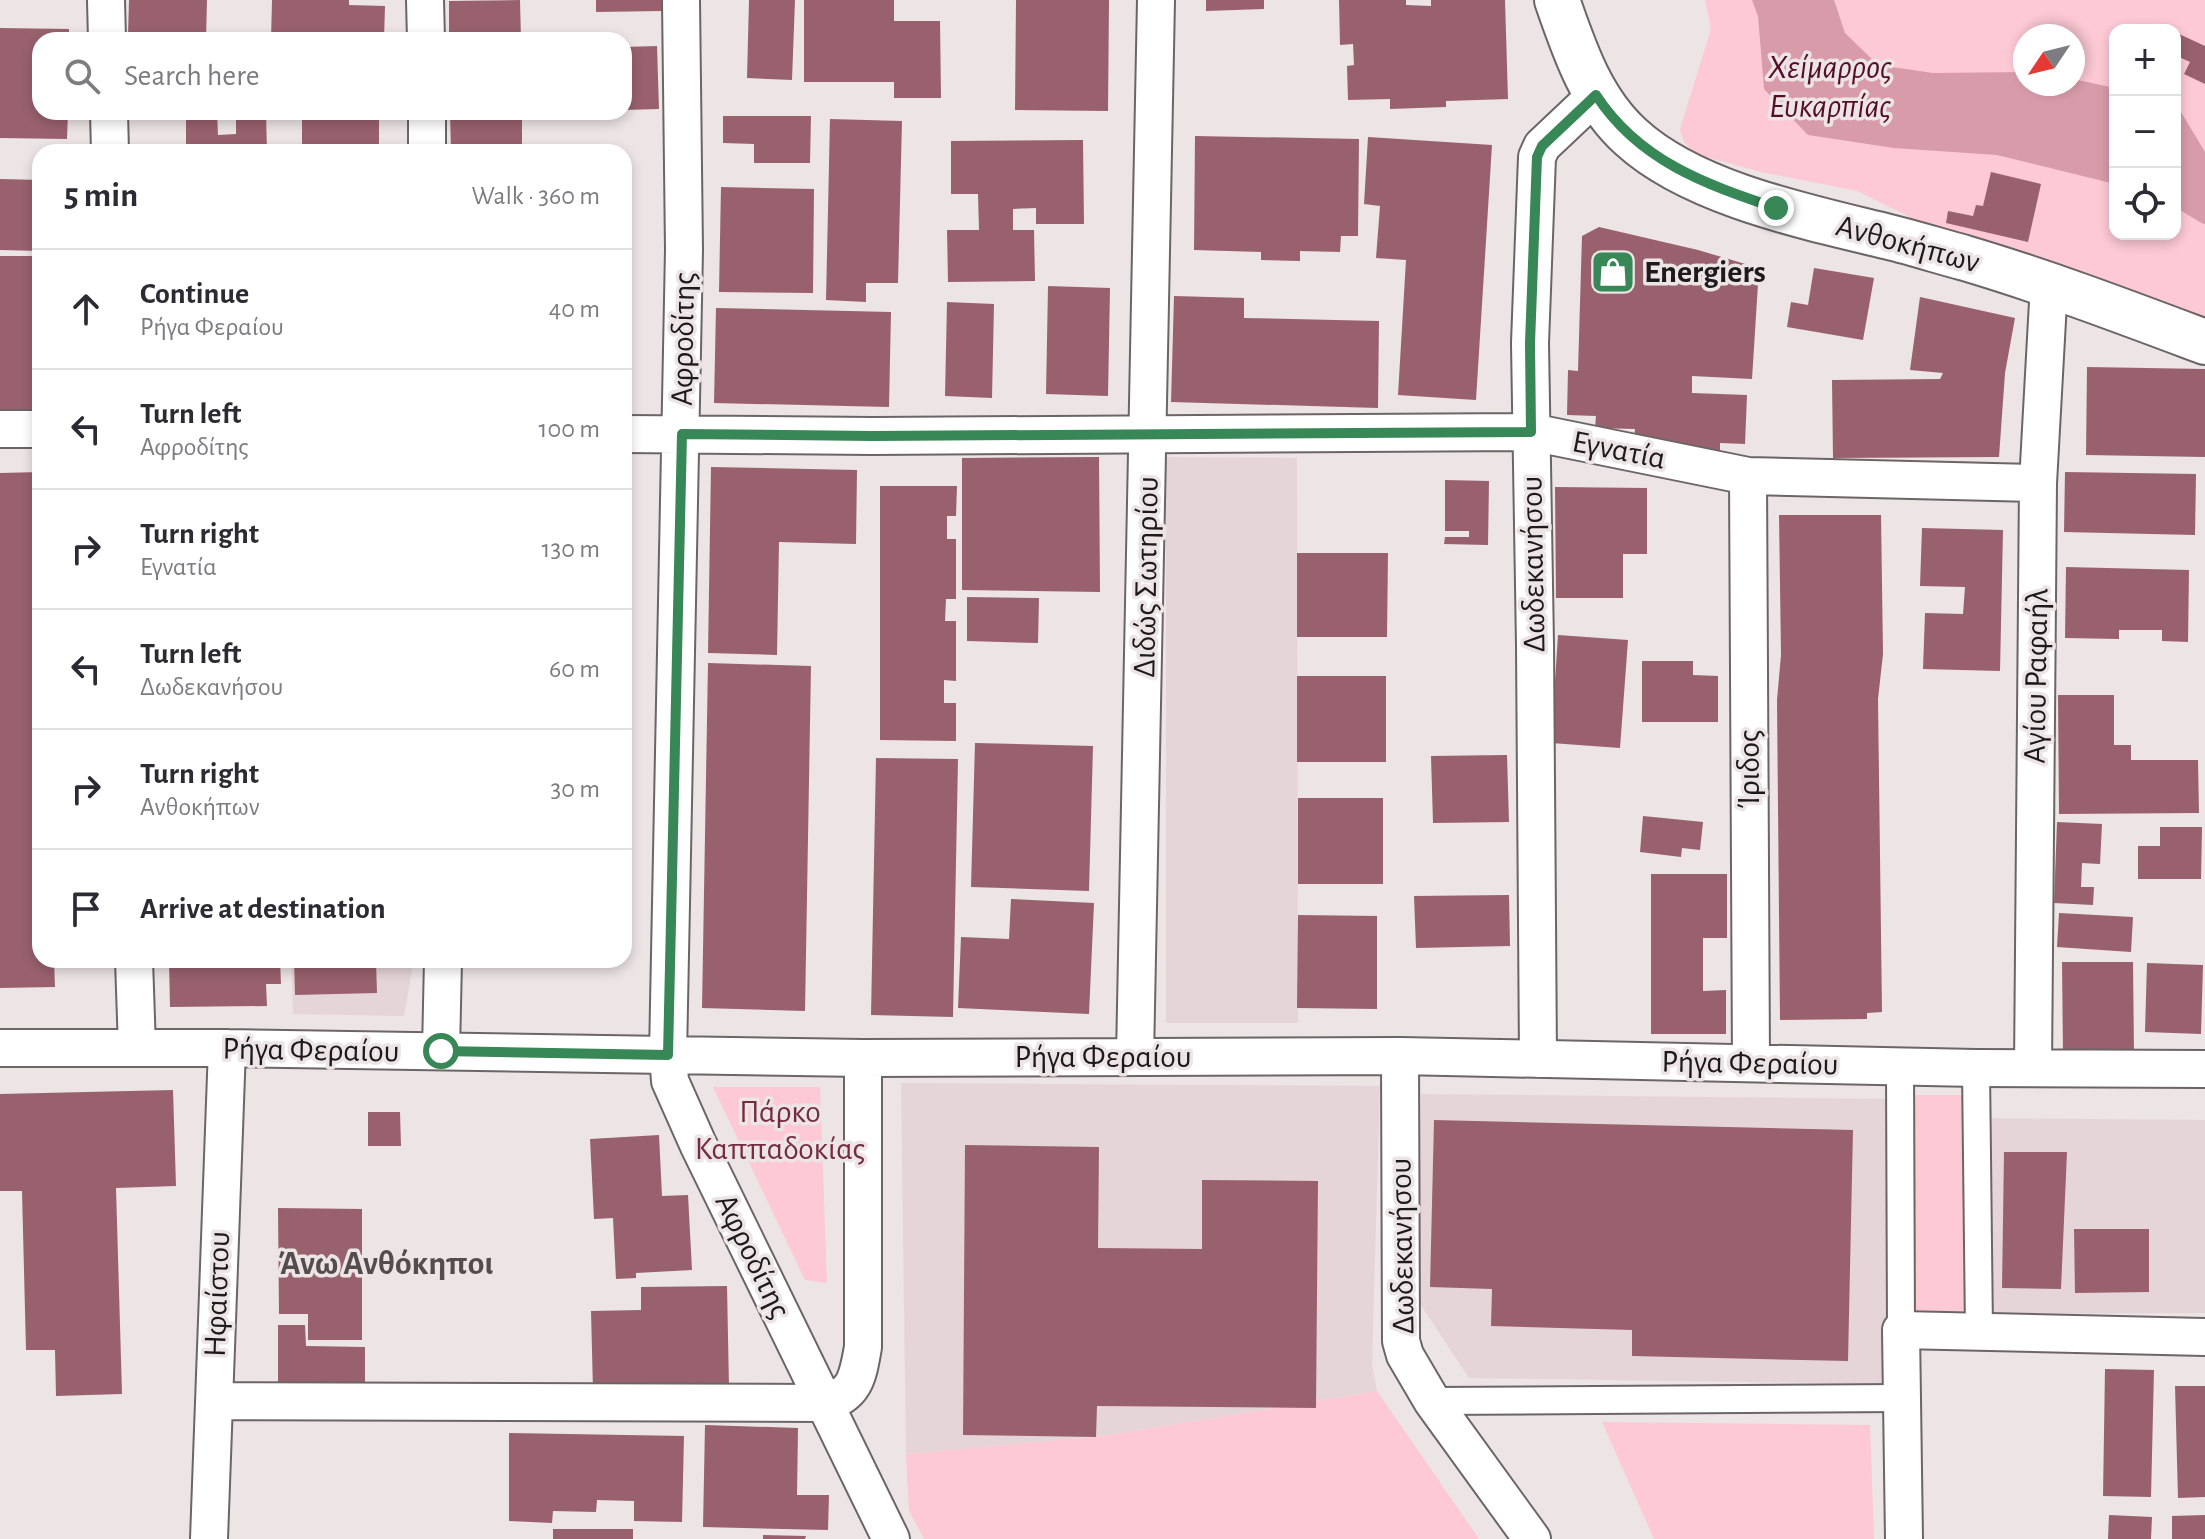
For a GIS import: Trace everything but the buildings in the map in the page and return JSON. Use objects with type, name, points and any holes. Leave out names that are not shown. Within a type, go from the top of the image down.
[{"type":"street","points":[[106,0],[107,32]]},
{"type":"street","points":[[425,0],[426,32]]},
{"type":"street","name":"Αφροδίτης","points":[[681,0],[684,250],[668,1055],[670,1081],[681,1110],[891,1539]]},
{"type":"street","name":"Διδώς Σωτηρίου","points":[[1135,1057],[1156,0]]},
{"type":"street","name":"Ανθοκήπων","points":[[1557,0],[1596,95],[1630,137],[1668,164],[1693,177],[1776,208],[1894,238],[2049,284],[2205,342]]},
{"type":"street","name":"Δωδεκανήσου","points":[[1538,1059],[1530,343],[1537,157],[1542,146],[1596,95]]},
{"type":"street","points":[[109,120],[110,144]]},
{"type":"street","points":[[427,120],[427,144]]},
{"type":"street","name":"Αγίου Ραφαήλ","points":[[2033,1068],[2038,483],[2049,284]]},
{"type":"street","points":[[0,429],[32,429]]},
{"type":"street","name":"Εγνατία","points":[[632,434],[1531,432],[1748,476],[2038,483]]},
{"type":"street","name":"Ίριδος","points":[[1748,476],[1751,1062]]},
{"type":"street","points":[[134,968],[137,1048]]},
{"type":"street","points":[[441,1051],[443,968]]},
{"type":"street","name":"Ρήγα Φεραίου","points":[[0,1048],[227,1048],[863,1058],[1400,1056],[1976,1068],[2205,1069]]},
{"type":"street","name":"Ηφαίστου","points":[[209,1539],[227,1048]]},
{"type":"street","name":"Δωδεκανήσου","points":[[1400,1056],[1401,1341],[1405,1355],[1432,1401],[1532,1539]]},
{"type":"street","points":[[214,1401],[825,1403],[840,1399],[848,1394],[859,1369],[863,1347],[863,1058]]},
{"type":"street","points":[[1900,1066],[1904,1539]]},
{"type":"street","points":[[1976,1068],[1979,1332]]},
{"type":"street","points":[[1901,1330],[2205,1337]]},
{"type":"street","points":[[1432,1401],[1902,1398]]},
{"type":"shaded area","points":[[1166,457],[1297,458],[1298,1023],[1166,1023]]},
{"type":"shaded area","points":[[291,968],[413,968],[404,1016],[293,1014]]},
{"type":"shaded area","points":[[901,1083],[1380,1086],[1372,1365],[1377,1391],[1103,1436],[906,1454]]},
{"type":"shaded area","points":[[1421,1094],[1896,1099],[1894,1384],[1469,1378],[1420,1304],[1417,1267]]},
{"type":"shaded area","points":[[1988,1118],[2205,1120],[2205,1313],[1991,1314]]},
{"type":"green space","points":[[1705,0],[2205,0],[2205,323],[2065,266],[1946,235],[1857,191],[1761,172],[1695,154],[1684,142],[1680,129],[1711,29]]},
{"type":"green space","name":"Πάρκο Καππαδοκίας","points":[[713,1087],[820,1087],[827,1283],[805,1280]]},
{"type":"green space","points":[[1896,1095],[1987,1095],[1991,1314],[1894,1312]]},
{"type":"green space","points":[[1377,1391],[1479,1539],[924,1539],[909,1511],[906,1454],[1103,1436]]},
{"type":"green space","points":[[1602,1422],[1870,1425],[1874,1539],[1654,1539]]},
{"type":"water","name":"Χείμαρρος Ευκαρπίας","points":[[1752,0],[1834,0],[1845,33],[1878,65],[1933,73],[2013,72],[2013,96],[2085,96],[2085,82],[2109,87],[2109,183],[1997,155],[1894,148],[1808,135],[1764,89],[1758,16]]},
{"type":"water","points":[[2181,112],[2205,152],[2205,219],[2181,201]]},
{"type":"waterway","name":"Χείμαρρος Ευκαρπίας","points":[[2181,204],[2205,218]]},
{"type":"place","name":"Energiers","points":[[1613,272]]},
{"type":"district","name":"Άνω Ανθόκηποι","points":[[386,1264]]},
{"type":"route","points":[[441,1051],[668,1055],[682,434],[873,436],[1531,432],[1530,343],[1537,157],[1542,146],[1596,95],[1630,137],[1668,164],[1732,193],[1776,208]]}]
